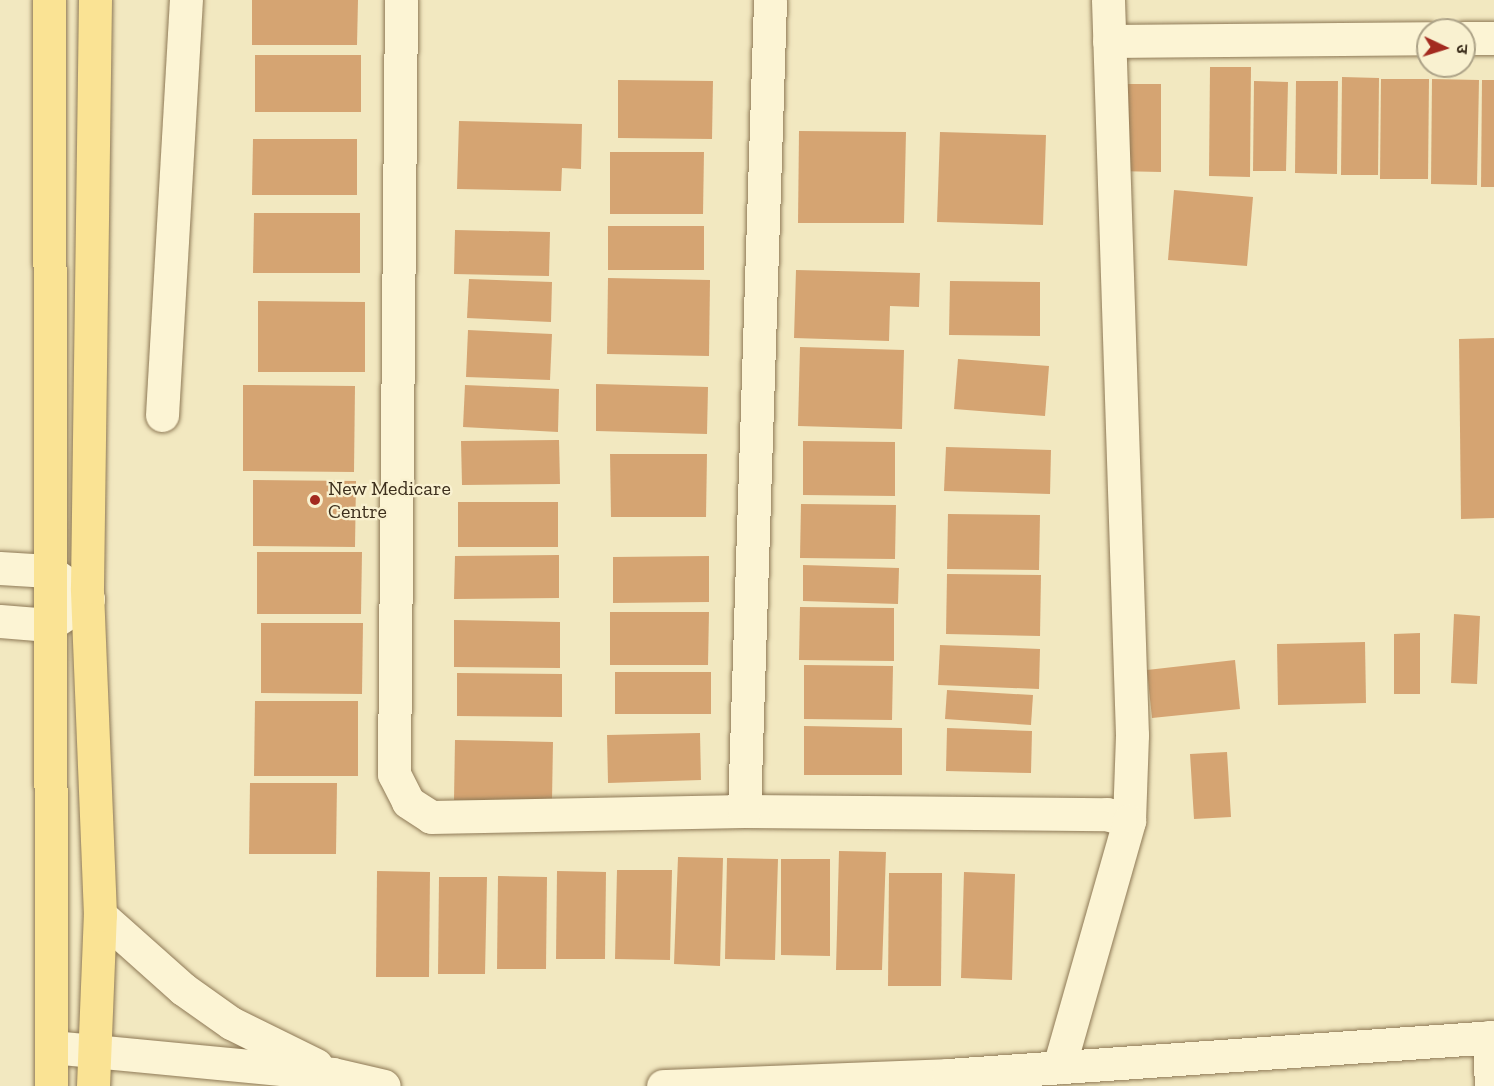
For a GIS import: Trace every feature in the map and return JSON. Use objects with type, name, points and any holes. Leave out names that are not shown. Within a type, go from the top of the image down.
[{"type":"main road","points":[[49,0],[51,1086]]},
{"type":"main road","points":[[93,1086],[100,915],[88,599],[95,0]]},
{"type":"street","points":[[162,415],[186,0]]},
{"type":"street","points":[[401,0],[394,774],[408,802],[431,818],[744,811],[1107,814],[1129,820]]},
{"type":"street","points":[[744,811],[770,0]]},
{"type":"street","points":[[1059,1067],[1129,820],[1131,735],[1108,0]]},
{"type":"street","points":[[1109,41],[1416,38]]},
{"type":"street","points":[[1476,38],[1494,38]]},
{"type":"street","points":[[0,568],[49,570],[88,599],[49,625],[0,621]]},
{"type":"street","points":[[100,915],[183,989],[231,1023],[333,1074]]},
{"type":"street","points":[[663,1086],[948,1081],[1059,1067],[1492,1037],[1491,1086]]},
{"type":"street","points":[[52,1047],[333,1074],[384,1086]]},
{"type":"building","points":[[252,0],[358,0],[357,45],[252,45]]},
{"type":"building","points":[[255,55],[361,55],[361,112],[255,112]]},
{"type":"building","points":[[1210,67],[1251,67],[1250,177],[1209,176]]},
{"type":"building","points":[[1342,77],[1379,78],[1378,175],[1341,175]]},
{"type":"building","points":[[1381,79],[1429,79],[1428,179],[1380,179]]},
{"type":"building","points":[[1432,79],[1479,80],[1477,185],[1431,184]]},
{"type":"building","points":[[618,80],[713,81],[712,139],[618,138]]},
{"type":"building","points":[[1482,80],[1494,80],[1494,187],[1481,187]]},
{"type":"building","points":[[1254,81],[1288,82],[1286,171],[1253,171]]},
{"type":"building","points":[[1296,81],[1338,81],[1337,174],[1295,173]]},
{"type":"building","points":[[1117,84],[1161,84],[1161,172],[1116,171]]},
{"type":"building","points":[[459,121],[582,124],[581,169],[562,168],[561,191],[457,189]]},
{"type":"building","points":[[799,131],[906,132],[904,223],[798,223]]},
{"type":"building","points":[[940,132],[1046,135],[1043,225],[937,222]]},
{"type":"building","points":[[253,139],[357,139],[357,195],[252,195]]},
{"type":"building","points":[[610,152],[704,152],[703,214],[610,214]]},
{"type":"building","points":[[1174,190],[1253,197],[1247,266],[1168,260]]},
{"type":"building","points":[[254,213],[360,213],[360,273],[253,273]]},
{"type":"building","points":[[608,226],[704,226],[704,270],[608,270]]},
{"type":"building","points":[[455,230],[550,232],[549,276],[454,274]]},
{"type":"building","points":[[796,270],[920,273],[919,307],[890,306],[889,341],[794,338]]},
{"type":"building","points":[[608,278],[710,280],[709,356],[607,354]]},
{"type":"building","points":[[469,279],[552,282],[551,322],[467,318]]},
{"type":"building","points":[[950,281],[1040,282],[1040,336],[949,335]]},
{"type":"building","points":[[258,301],[365,302],[365,372],[258,372]]},
{"type":"building","points":[[468,330],[552,334],[550,380],[466,377]]},
{"type":"building","points":[[1494,338],[1494,518],[1461,519],[1459,339]]},
{"type":"building","points":[[800,347],[904,350],[902,429],[798,426]]},
{"type":"building","points":[[958,359],[1049,366],[1045,416],[954,409]]},
{"type":"building","points":[[596,384],[708,387],[707,434],[596,431]]},
{"type":"building","points":[[243,385],[355,386],[354,472],[243,471]]},
{"type":"building","points":[[465,385],[559,389],[558,432],[463,427]]},
{"type":"building","points":[[559,440],[560,484],[462,485],[461,441]]},
{"type":"building","points":[[803,441],[895,442],[895,496],[803,495]]},
{"type":"building","points":[[946,447],[1051,450],[1050,494],[944,491]]},
{"type":"building","points":[[610,454],[707,454],[706,517],[611,517]]},
{"type":"building","points":[[253,480],[356,481],[355,547],[253,546]]},
{"type":"building","points":[[458,502],[558,502],[558,547],[458,547]]},
{"type":"building","points":[[801,504],[896,505],[895,559],[800,558]]},
{"type":"building","points":[[948,514],[1040,515],[1039,570],[947,569]]},
{"type":"building","points":[[257,552],[362,552],[361,614],[257,614]]},
{"type":"building","points":[[559,555],[559,598],[454,599],[455,556]]},
{"type":"building","points":[[709,556],[709,602],[613,603],[613,557]]},
{"type":"building","points":[[803,565],[899,568],[898,604],[803,601]]},
{"type":"building","points":[[947,574],[1041,575],[1040,636],[946,634]]},
{"type":"building","points":[[800,607],[894,608],[894,661],[799,660]]},
{"type":"building","points":[[610,612],[709,612],[708,665],[610,665]]},
{"type":"building","points":[[1454,614],[1480,616],[1477,684],[1451,683]]},
{"type":"building","points":[[454,620],[560,622],[560,668],[454,667]]},
{"type":"building","points":[[261,623],[363,623],[362,694],[261,693]]},
{"type":"building","points":[[1420,633],[1420,694],[1394,694],[1394,634]]},
{"type":"building","points":[[1365,642],[1366,703],[1278,705],[1277,644]]},
{"type":"building","points":[[940,645],[1040,649],[1039,689],[938,685]]},
{"type":"building","points":[[1235,660],[1240,709],[1152,718],[1147,670]]},
{"type":"building","points":[[804,665],[893,666],[892,720],[804,719]]},
{"type":"building","points":[[615,672],[711,672],[711,714],[615,714]]},
{"type":"building","points":[[457,673],[562,674],[562,717],[457,716]]},
{"type":"building","points":[[947,690],[1033,695],[1031,725],[945,719]]},
{"type":"building","points":[[255,701],[358,701],[358,776],[254,776]]},
{"type":"building","points":[[804,726],[902,728],[902,775],[804,775]]},
{"type":"building","points":[[947,728],[1032,731],[1031,773],[946,771]]},
{"type":"building","points":[[700,733],[701,780],[608,783],[607,735]]},
{"type":"building","points":[[455,740],[553,742],[552,801],[454,800]]},
{"type":"building","points":[[1227,752],[1231,817],[1194,819],[1190,754]]},
{"type":"building","points":[[250,783],[337,783],[336,854],[249,854]]},
{"type":"building","points":[[839,851],[886,852],[882,970],[836,970]]},
{"type":"building","points":[[678,857],[723,858],[720,966],[674,964]]},
{"type":"building","points":[[727,858],[778,859],[775,960],[725,959]]},
{"type":"building","points":[[781,859],[830,859],[830,956],[781,955]]},
{"type":"building","points":[[617,870],[672,870],[670,960],[615,959]]},
{"type":"building","points":[[377,871],[430,872],[429,977],[376,977]]},
{"type":"building","points":[[557,871],[606,872],[605,959],[556,959]]},
{"type":"building","points":[[964,872],[1015,874],[1012,980],[961,978]]},
{"type":"building","points":[[889,873],[942,873],[941,986],[888,986]]},
{"type":"building","points":[[498,876],[547,877],[546,969],[497,969]]},
{"type":"building","points":[[439,877],[487,877],[485,974],[438,974]]},
{"type":"place","name":"New Medicare Centre","points":[[315,500]]}]
